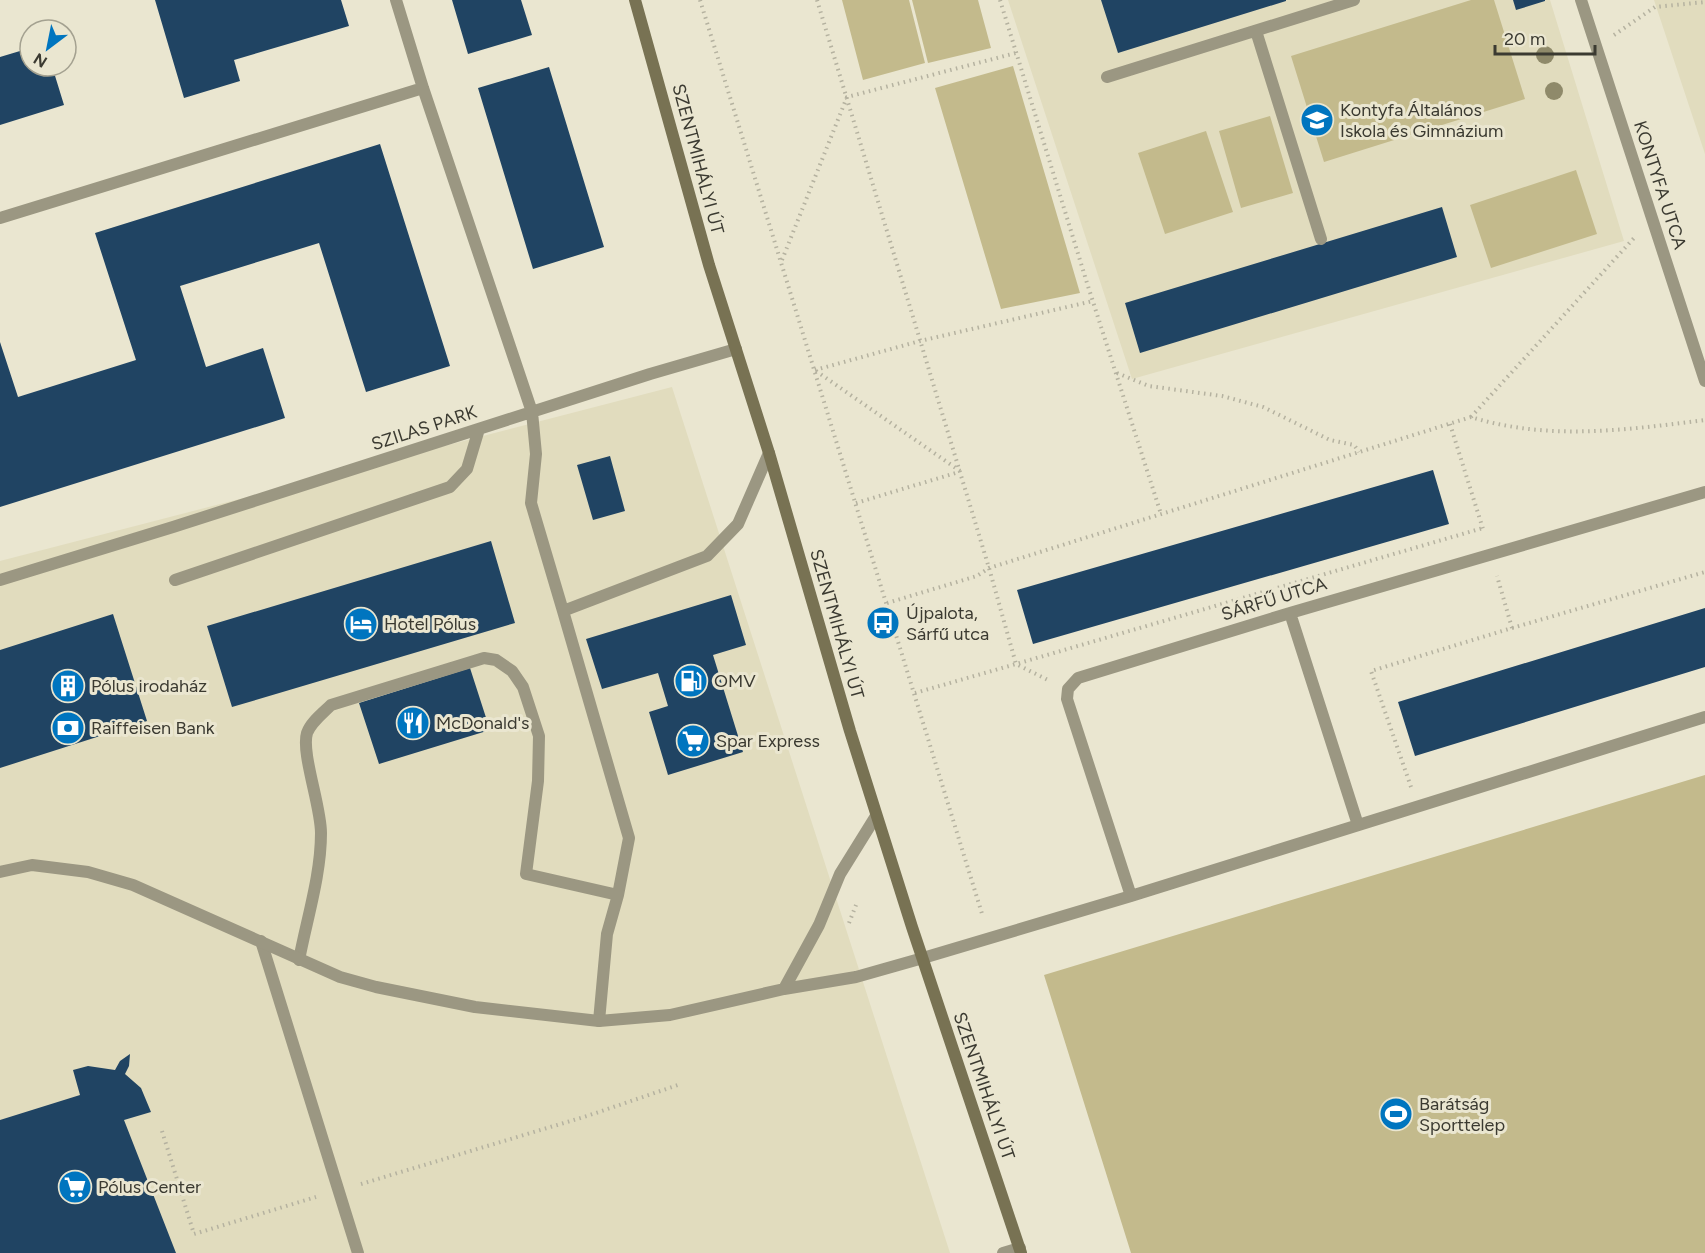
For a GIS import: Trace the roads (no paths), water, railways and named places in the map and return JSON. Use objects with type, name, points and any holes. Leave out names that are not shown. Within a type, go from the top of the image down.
[{"type":"main road","name":"SZENTMIHÁLYI ÚT","points":[[635,0],[709,265],[769,453],[824,646],[876,816],[1020,1250]]},
{"type":"street","points":[[396,0],[423,88],[532,412],[536,454],[531,503],[629,838],[618,895],[607,934],[599,1021]]},
{"type":"street","points":[[1107,77],[1354,0]]},
{"type":"street","name":"KONTYFA UTCA","points":[[1581,0],[1705,381]]},
{"type":"street","points":[[1256,31],[1321,239]]},
{"type":"street","points":[[0,218],[423,88]]},
{"type":"street","name":"SZILAS PARK","points":[[0,580],[650,374],[736,349]]},
{"type":"street","points":[[175,580],[450,487],[467,469],[479,429]]},
{"type":"street","points":[[563,611],[707,556],[738,524],[769,453]]},
{"type":"street","name":"SÁRFŰ UTCA","points":[[1131,896],[1067,699],[1068,689],[1078,678],[1290,613],[1705,492]]},
{"type":"street","points":[[1290,613],[1358,825]]},
{"type":"street","points":[[299,960],[317,874],[321,835],[321,816],[307,753],[307,733],[331,705],[484,657],[496,660],[512,671],[523,687],[539,736],[538,781],[526,874],[618,895]]},
{"type":"street","points":[[0,872],[32,865],[88,872],[133,885],[340,977],[387,989],[475,1006],[599,1021],[670,1015],[784,989],[856,977],[923,958],[1131,896],[1705,717]]},
{"type":"street","points":[[784,989],[819,925],[840,874],[876,816]]},
{"type":"street","points":[[261,941],[358,1253]]},
{"type":"street","points":[[1003,1253],[1020,1250]]},
{"type":"place","name":"Kontyfa Általános Iskola és Gimnázium","points":[[1317,120]]},
{"type":"place","name":"Újpalota, Sárfű utca","points":[[883,623]]},
{"type":"place","name":"Hotel Pólus","points":[[361,624]]},
{"type":"place","name":"OMV","points":[[691,681]]},
{"type":"place","name":"Pólus irodaház","points":[[68,686]]},
{"type":"place","name":"McDonald's","points":[[413,723]]},
{"type":"place","name":"Raiffeisen Bank","points":[[68,728]]},
{"type":"place","name":"Spar Express","points":[[693,741]]},
{"type":"place","name":"Barátság Sporttelep","points":[[1396,1114]]},
{"type":"place","name":"Pólus Center","points":[[75,1187]]}]
